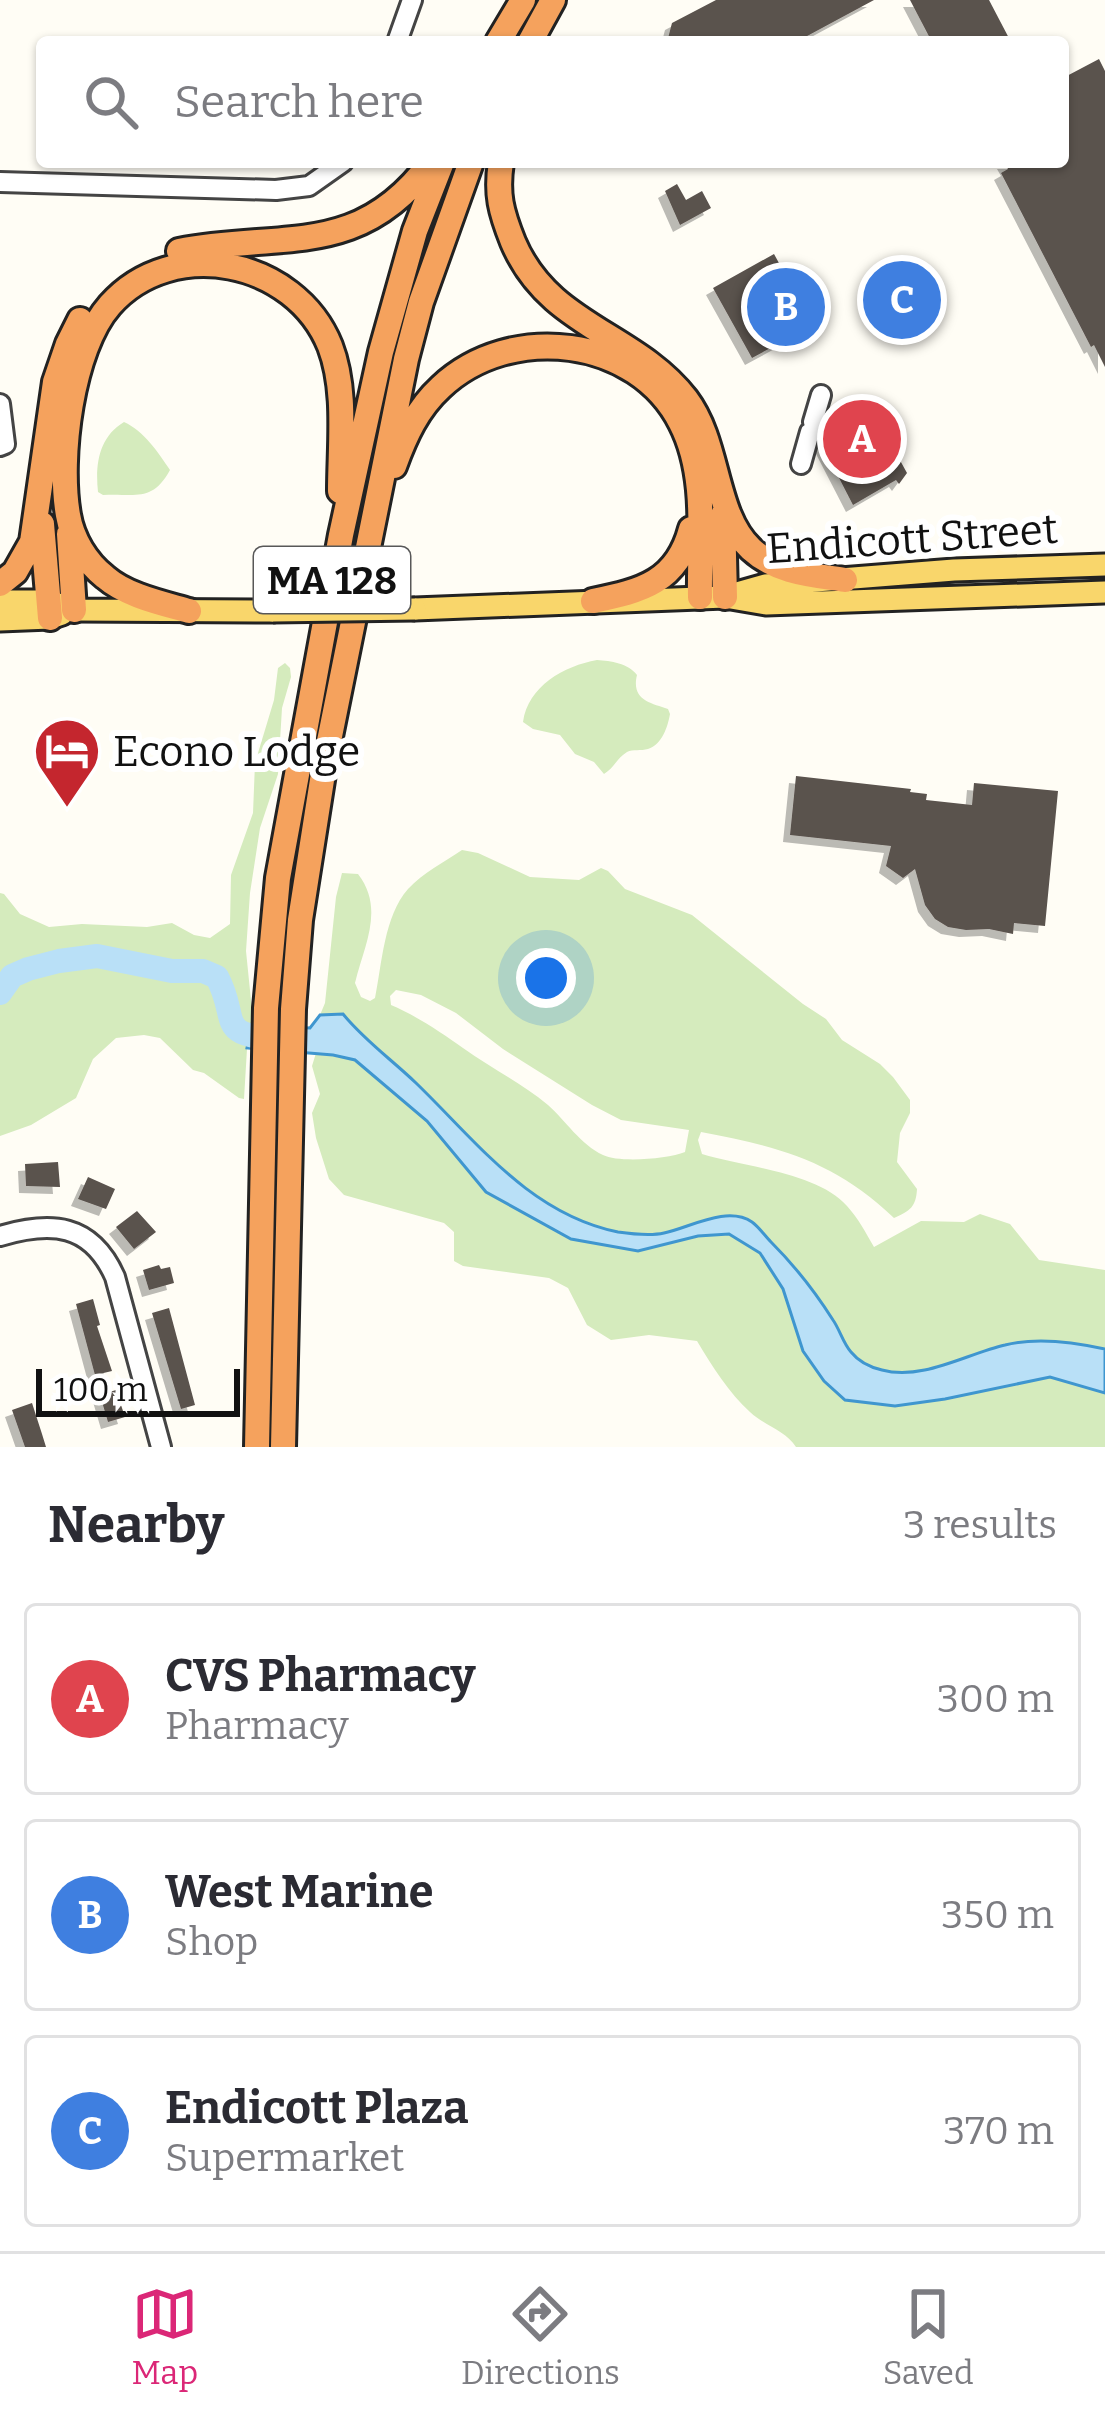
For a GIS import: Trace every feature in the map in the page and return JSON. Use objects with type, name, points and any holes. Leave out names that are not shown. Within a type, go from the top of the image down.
[{"type":"highway","points":[[502,36],[523,0]]},
{"type":"highway","points":[[535,36],[554,0]]},
{"type":"highway","points":[[0,584],[26,558],[32,542],[61,362],[86,311],[118,277],[157,256],[184,250],[349,230],[403,196],[426,168]]},
{"type":"highway","name":"MA 128","points":[[256,1447],[266,1008],[284,842],[341,535],[400,280],[440,168]]},
{"type":"highway","name":"MA 128","points":[[284,1447],[293,1009],[306,869],[391,425],[421,302],[469,168]]},
{"type":"highway","points":[[501,168],[500,204],[530,273],[574,316],[633,351],[672,382],[705,431],[712,597]]},
{"type":"highway","points":[[58,610],[68,518],[65,466],[83,351],[112,303],[152,275],[194,263],[254,273],[288,291],[318,323],[339,384],[341,535]]},
{"type":"highway","points":[[369,536],[404,438],[427,402],[457,374],[502,353],[535,346],[579,348],[640,376],[678,417],[710,490],[739,534],[766,560],[804,574],[845,580]]},
{"type":"highway","points":[[592,601],[633,592],[674,568],[710,490]]},
{"type":"highway","points":[[40,498],[58,610]]},
{"type":"highway","points":[[68,518],[75,540],[106,578],[139,595],[189,611]]},
{"type":"main road","name":"Endicott Street","points":[[712,597],[765,585],[954,570],[1105,565]]},
{"type":"main road","name":"Endicott Street","points":[[0,601],[58,610],[273,611],[712,597],[766,604],[1105,592]]},
{"type":"main road","name":"Endicott Street","points":[[0,620],[58,610]]},
{"type":"street","points":[[399,36],[412,0]]},
{"type":"street","points":[[0,182],[276,190],[309,186],[334,168]]},
{"type":"street","points":[[801,464],[821,395]]},
{"type":"street","points":[[0,404],[5,444],[0,446]]},
{"type":"street","points":[[0,1236],[40,1226],[59,1228],[93,1244],[106,1258],[161,1447]]},
{"type":"green space","points":[[124,422],[144,436],[170,470],[149,492],[103,495],[97,482],[100,452]]},
{"type":"green space","points":[[597,660],[633,671],[639,695],[670,714],[657,744],[627,752],[604,774],[594,762],[575,754],[560,735],[523,722],[540,688],[572,667]]},
{"type":"green space","points":[[285,663],[291,677],[282,708],[278,774],[260,828],[250,893],[246,951],[253,1020],[244,1099],[193,1070],[160,1038],[116,1038],[93,1059],[76,1098],[31,1125],[0,1136],[0,893],[20,914],[49,927],[172,923],[210,938],[230,924],[231,875],[253,813],[255,763],[274,700],[278,668]]},
{"type":"green space","points":[[462,850],[530,877],[579,880],[601,868],[625,889],[692,915],[893,1077],[910,1100],[897,1162],[917,1189],[916,1195],[911,1208],[894,1218],[850,1183],[781,1151],[701,1132],[702,1154],[818,1185],[847,1206],[874,1247],[921,1221],[964,1222],[980,1214],[1010,1224],[1039,1260],[1105,1270],[1105,1349],[1023,1342],[916,1372],[878,1370],[851,1353],[825,1310],[752,1222],[729,1218],[662,1234],[625,1232],[563,1213],[510,1177],[343,1014],[320,1015],[342,873],[358,874],[370,900],[370,927],[355,983],[361,997],[370,1001],[375,998],[385,941],[400,900],[420,878]],"holes":[[[396,990],[421,995],[621,1120],[689,1130],[685,1152],[631,1159],[595,1151],[538,1097],[391,1005],[390,996]]]},
{"type":"green space","points":[[316,1053],[355,1060],[427,1121],[486,1192],[638,1250],[729,1234],[760,1253],[783,1289],[803,1351],[845,1400],[895,1406],[1050,1377],[1105,1393],[1105,1447],[796,1447],[742,1405],[697,1341],[649,1335],[611,1340],[587,1325],[568,1288],[549,1278],[463,1266],[454,1261],[454,1232],[444,1223],[344,1195],[329,1179],[316,1138],[312,1113],[320,1094],[312,1066]]},
{"type":"water","points":[[343,1014],[507,1173],[558,1209],[587,1223],[635,1234],[664,1233],[720,1217],[752,1222],[812,1289],[851,1352],[869,1366],[913,1372],[1017,1343],[1068,1343],[1105,1349],[1105,1393],[1050,1377],[895,1406],[845,1400],[803,1351],[783,1289],[760,1253],[729,1234],[698,1236],[638,1251],[571,1239],[486,1192],[427,1121],[355,1060],[247,1048],[253,1020],[310,1028],[320,1015]]},
{"type":"building","points":[[716,0],[874,0],[807,36],[669,36],[672,23]]},
{"type":"building","points":[[910,0],[989,0],[1008,36],[929,36]]},
{"type":"building","points":[[1099,59],[1105,71],[1105,367],[1001,173],[1007,168],[1069,168],[1069,75]]},
{"type":"building","points":[[677,184],[686,200],[702,191],[711,208],[680,225],[665,191]]},
{"type":"building","points":[[774,254],[813,325],[752,358],[713,288]]},
{"type":"building","points":[[866,399],[907,473],[899,484],[896,480],[853,505],[821,443],[828,419]]},
{"type":"building","points":[[796,776],[911,789],[927,794],[926,800],[972,805],[974,783],[1058,791],[1045,926],[1014,923],[1013,934],[948,927],[925,905],[915,869],[903,878],[886,866],[891,846],[790,835]]},
{"type":"building","points":[[58,1162],[60,1187],[26,1186],[25,1164]]},
{"type":"building","points":[[88,1177],[115,1189],[106,1209],[78,1199]]},
{"type":"building","points":[[137,1211],[156,1232],[134,1249],[116,1227]]},
{"type":"building","points":[[170,1267],[174,1283],[149,1290],[143,1270]]},
{"type":"building","points":[[93,1299],[112,1371],[95,1375],[76,1304]]},
{"type":"building","points":[[169,1308],[195,1405],[181,1409],[152,1313]]},
{"type":"building","points":[[116,1390],[125,1417],[108,1422],[100,1395]]},
{"type":"building","points":[[32,1403],[46,1447],[25,1447],[12,1410]]},
{"type":"waterway","points":[[0,993],[12,976],[28,969],[97,956],[172,971],[203,971],[217,977],[237,1029],[278,1039]]},
{"type":"place","name":"Endicott Plaza","points":[[902,300]]},
{"type":"place","name":"West Marine","points":[[786,307]]},
{"type":"place","name":"CVS Pharmacy","points":[[862,439]]},
{"type":"place","name":"Econo Lodge","points":[[67,810]]}]
